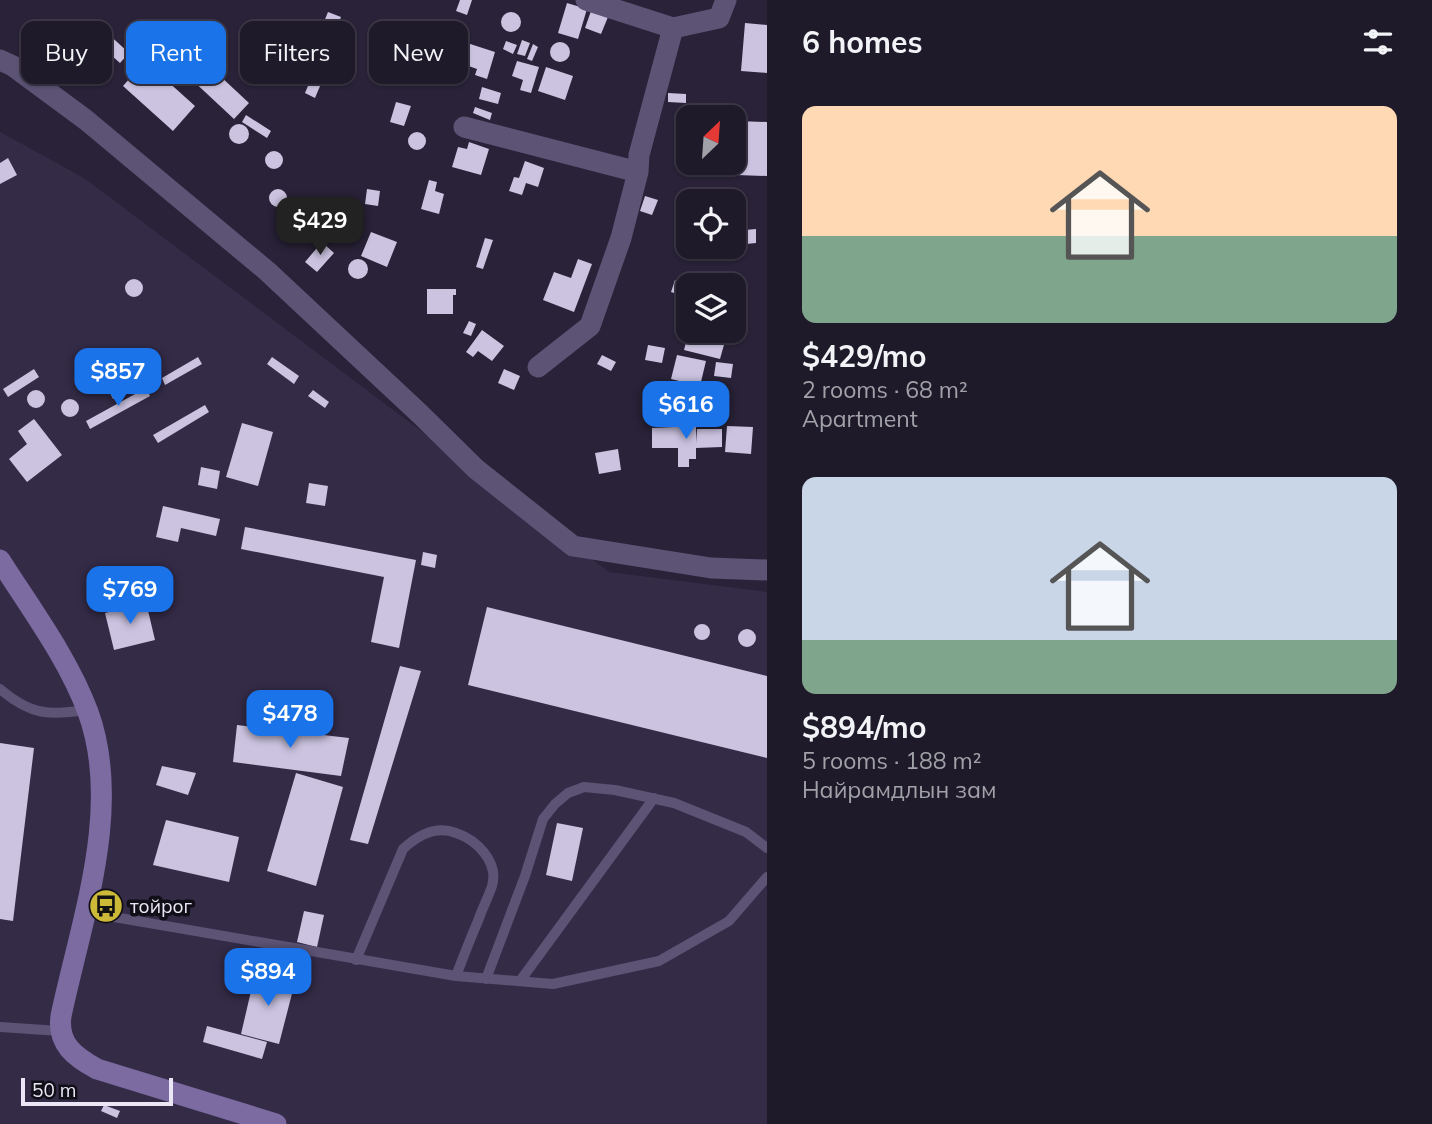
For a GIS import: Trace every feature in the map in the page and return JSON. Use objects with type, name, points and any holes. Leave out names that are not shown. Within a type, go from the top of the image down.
[{"type":"main road","points":[[0,560],[71,675],[87,710],[97,743],[101,795],[97,842],[60,1031],[70,1051],[84,1062],[111,1075],[276,1124]]},
{"type":"street","points":[[586,0],[673,28],[719,18],[726,0]]},
{"type":"street","points":[[538,367],[590,326],[621,239],[638,172],[639,155],[673,28]]},
{"type":"street","points":[[0,60],[13,66],[86,120],[267,271],[476,470],[573,546],[711,568],[767,570]]},
{"type":"street","points":[[464,127],[638,172]]},
{"type":"lane","points":[[0,689],[18,704],[51,715],[87,710]]},
{"type":"lane","points":[[486,979],[543,820],[568,793],[584,787],[615,790],[674,803],[746,832],[767,848]]},
{"type":"lane","points":[[520,981],[654,799]]},
{"type":"lane","points":[[356,960],[403,849],[413,839],[427,832],[453,831],[473,841],[482,850],[491,864],[493,883],[456,976]]},
{"type":"lane","points":[[85,912],[456,976],[553,984],[659,961],[729,921],[767,877]]},
{"type":"lane","points":[[0,1027],[60,1031]]},
{"type":"shaded area","points":[[0,132],[84,178],[609,572],[767,592],[767,1124],[0,1124]]},
{"type":"building","points":[[460,0],[472,0],[467,15],[456,11]]},
{"type":"building","points":[[567,3],[587,9],[578,39],[558,33]]},
{"type":"building","points":[[591,11],[608,17],[601,34],[585,28]]},
{"type":"building","points":[[328,12],[341,17],[339,21],[324,21]]},
{"type":"building","points":[[511,12],[518,15],[521,22],[518,29],[511,32],[504,29],[501,22],[504,15]]},
{"type":"building","points":[[745,23],[767,25],[767,73],[741,71]]},
{"type":"building","points":[[112,37],[126,50],[126,56],[120,63],[112,56]]},
{"type":"building","points":[[522,40],[530,43],[525,56],[517,54]]},
{"type":"building","points":[[506,41],[517,45],[513,54],[503,49]]},
{"type":"building","points":[[560,42],[567,45],[570,52],[567,59],[560,62],[553,59],[550,52],[553,45]]},
{"type":"building","points":[[468,43],[495,52],[487,79],[475,75],[477,69],[468,66]]},
{"type":"building","points":[[533,44],[538,47],[532,61],[527,59]]},
{"type":"building","points":[[517,61],[539,67],[531,93],[520,90],[523,80],[512,76]]},
{"type":"building","points":[[546,67],[573,76],[565,100],[538,91]]},
{"type":"building","points":[[226,82],[249,103],[234,119],[196,84],[226,84]]},
{"type":"building","points":[[126,83],[171,84],[195,106],[173,131],[123,86]]},
{"type":"building","points":[[309,84],[321,84],[315,98],[305,93]]},
{"type":"building","points":[[482,87],[501,93],[498,104],[479,99]]},
{"type":"building","points":[[668,93],[686,94],[686,103],[668,102]]},
{"type":"building","points":[[396,102],[411,106],[404,126],[390,122]]},
{"type":"building","points":[[475,107],[492,113],[490,120],[473,113]]},
{"type":"building","points":[[246,115],[271,131],[267,138],[242,122]]},
{"type":"building","points":[[746,121],[767,122],[767,176],[736,175],[746,175]]},
{"type":"building","points":[[239,124],[246,127],[249,134],[246,141],[239,144],[232,141],[229,134],[232,127]]},
{"type":"building","points":[[413,132],[421,132],[426,141],[424,148],[413,150],[408,145],[408,137]]},
{"type":"building","points":[[469,142],[489,149],[481,175],[452,167],[458,147],[467,149]]},
{"type":"building","points":[[270,151],[278,151],[283,160],[281,167],[270,169],[265,164],[265,156]]},
{"type":"building","points":[[8,158],[17,175],[0,184],[0,163]]},
{"type":"building","points":[[525,161],[544,168],[538,187],[526,183],[522,195],[509,191],[514,177],[519,178]]},
{"type":"building","points":[[429,180],[437,182],[435,191],[444,194],[439,214],[421,209]]},
{"type":"building","points":[[278,189],[284,192],[287,198],[284,204],[278,207],[272,204],[269,198],[272,192]]},
{"type":"building","points":[[367,189],[380,191],[378,206],[365,204]]},
{"type":"building","points":[[645,196],[658,200],[652,215],[640,211]]},
{"type":"building","points":[[756,229],[756,243],[746,244],[746,230]]},
{"type":"building","points":[[371,232],[397,242],[387,267],[361,256]]},
{"type":"building","points":[[485,238],[493,240],[483,269],[476,267]]},
{"type":"building","points":[[322,242],[334,253],[317,272],[305,262]]},
{"type":"building","points":[[358,259],[365,262],[368,269],[365,276],[358,279],[351,276],[348,269],[351,262]]},
{"type":"building","points":[[578,259],[592,264],[574,312],[543,300],[554,272],[571,278]]},
{"type":"building","points":[[134,279],[140,282],[143,288],[140,294],[134,297],[128,294],[125,288],[128,282]]},
{"type":"building","points":[[675,280],[676,294],[671,292]]},
{"type":"building","points":[[427,289],[456,289],[456,295],[453,295],[453,314],[427,314]]},
{"type":"building","points":[[469,321],[476,324],[471,336],[463,333]]},
{"type":"building","points":[[482,330],[504,346],[492,361],[478,351],[473,357],[466,352]]},
{"type":"building","points":[[686,343],[724,343],[720,359],[684,350]]},
{"type":"building","points":[[648,345],[665,348],[662,363],[645,360]]},
{"type":"building","points":[[602,355],[616,362],[611,371],[597,364]]},
{"type":"building","points":[[677,355],[706,361],[700,386],[671,379]]},
{"type":"building","points":[[198,357],[202,364],[165,385],[162,378]]},
{"type":"building","points":[[272,357],[299,376],[294,384],[267,364]]},
{"type":"building","points":[[716,362],[733,364],[731,378],[714,376]]},
{"type":"building","points":[[149,363],[156,378],[113,399],[105,383]]},
{"type":"building","points":[[34,369],[39,377],[8,397],[3,389]]},
{"type":"building","points":[[504,369],[520,376],[514,390],[498,383]]},
{"type":"building","points":[[146,388],[150,396],[90,429],[86,421]]},
{"type":"building","points":[[32,390],[40,390],[45,399],[43,406],[32,408],[27,403],[27,395]]},
{"type":"building","points":[[313,390],[329,402],[325,408],[308,396]]},
{"type":"building","points":[[70,399],[76,402],[79,408],[76,414],[70,417],[64,414],[61,408],[64,402]]},
{"type":"building","points":[[205,405],[209,412],[158,443],[153,435]]},
{"type":"building","points":[[34,419],[62,455],[27,482],[9,459],[27,444],[18,431]]},
{"type":"building","points":[[242,423],[273,432],[258,486],[226,477]]},
{"type":"building","points":[[696,426],[696,443],[697,429],[722,429],[722,447],[696,448],[696,459],[689,459],[689,467],[678,467],[678,448],[652,448],[652,428]]},
{"type":"building","points":[[727,426],[753,427],[751,454],[725,452]]},
{"type":"building","points":[[618,449],[621,470],[599,474],[595,453]]},
{"type":"building","points":[[201,467],[220,471],[217,489],[198,485]]},
{"type":"building","points":[[309,483],[328,486],[325,506],[306,503]]},
{"type":"building","points":[[163,506],[220,519],[216,536],[181,528],[178,542],[156,537]]},
{"type":"building","points":[[245,527],[416,560],[399,648],[371,642],[384,577],[241,549]]},
{"type":"building","points":[[423,552],[437,555],[435,568],[421,565]]},
{"type":"building","points":[[146,602],[155,640],[114,650],[105,613]]},
{"type":"building","points":[[487,607],[767,676],[767,758],[468,685]]},
{"type":"building","points":[[699,624],[705,624],[710,632],[708,638],[699,640],[694,635],[694,629]]},
{"type":"building","points":[[747,629],[753,632],[756,638],[753,644],[747,647],[741,644],[738,638],[741,632]]},
{"type":"building","points":[[400,666],[421,671],[368,844],[350,840]]},
{"type":"building","points":[[237,725],[349,738],[341,776],[233,762]]},
{"type":"building","points":[[0,743],[34,748],[13,921],[0,919]]},
{"type":"building","points":[[162,766],[196,773],[188,795],[156,785]]},
{"type":"building","points":[[296,773],[343,787],[316,886],[267,871]]},
{"type":"building","points":[[166,820],[239,837],[229,882],[153,865]]},
{"type":"building","points":[[557,823],[583,828],[572,881],[546,875]]},
{"type":"building","points":[[304,911],[324,915],[317,947],[297,942]]},
{"type":"building","points":[[255,974],[295,982],[279,1044],[241,1034]]},
{"type":"building","points":[[207,1026],[267,1042],[262,1059],[203,1042]]},
{"type":"building","points":[[104,1105],[120,1111],[117,1118],[101,1111]]},
{"type":"place","name":"тойрог","points":[[106,906]]}]
